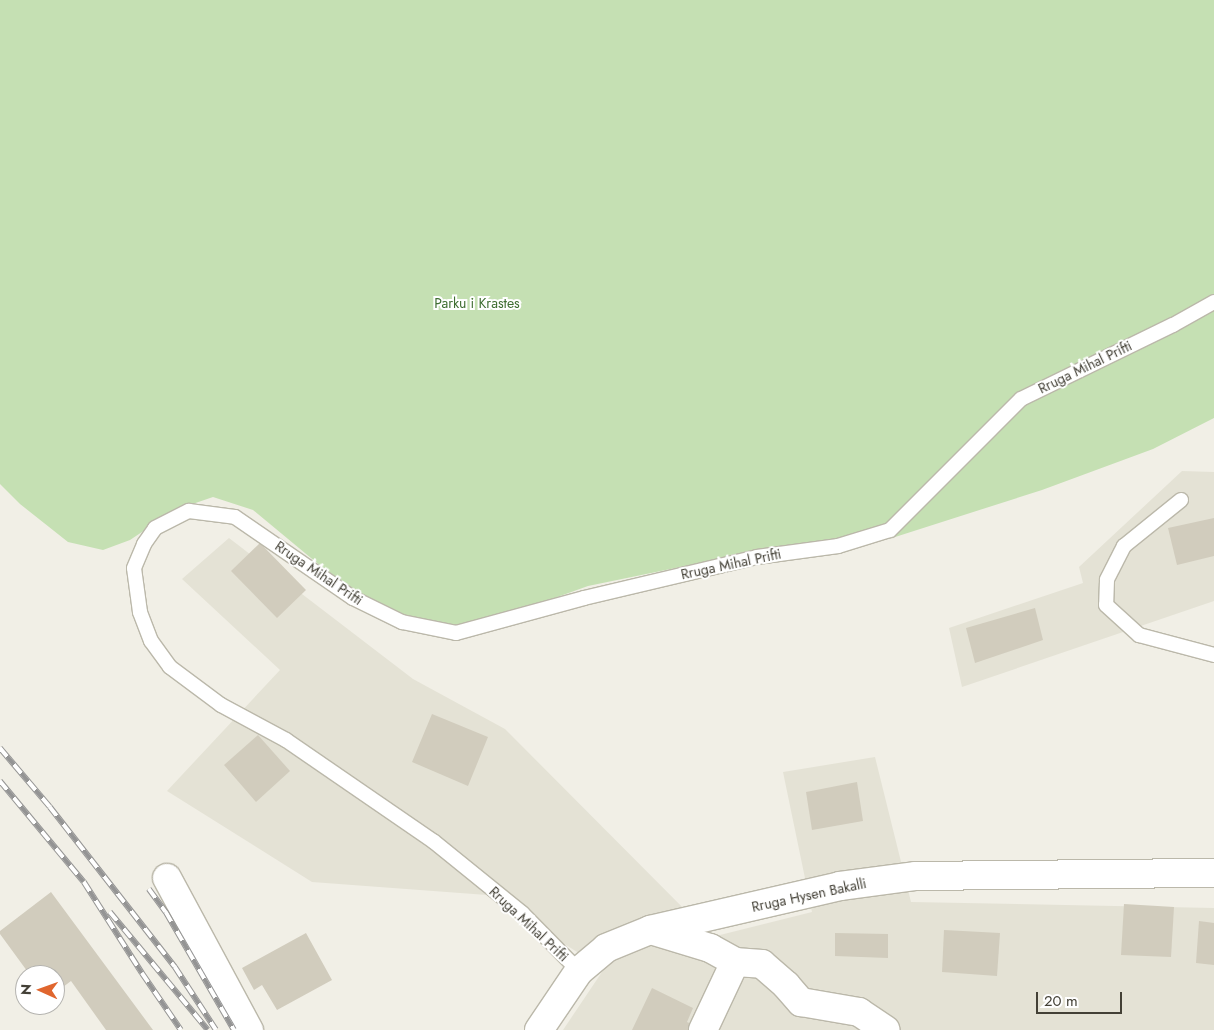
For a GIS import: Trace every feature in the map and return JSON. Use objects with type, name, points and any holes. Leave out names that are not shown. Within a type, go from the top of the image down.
[{"type":"street","name":"Rruga Hysen Bakalli","points":[[539,1030],[579,971],[606,948],[650,930],[840,886],[916,876],[1214,873]]},
{"type":"street","points":[[167,878],[249,1030]]},
{"type":"street","points":[[650,930],[710,948],[735,962],[762,964],[786,985],[801,1002],[859,1012],[886,1030]]},
{"type":"street","points":[[703,1030],[735,962]]},
{"type":"lane","name":"Rruga Mihal Prifti","points":[[579,971],[522,913],[433,841],[286,740],[222,705],[170,667],[151,641],[140,612],[134,568],[144,544],[155,528],[189,511],[235,517],[353,598],[402,622],[456,632],[584,598],[757,556],[838,546],[890,530],[1021,399],[1214,302]]},
{"type":"lane","points":[[1181,500],[1124,546],[1107,580],[1106,605],[1139,635],[1214,655]]},
{"type":"shaded area","points":[[1182,471],[1214,472],[1214,601],[962,687],[949,628],[1083,583],[1079,567]]},
{"type":"shaded area","points":[[229,538],[413,679],[505,729],[712,937],[812,912],[783,772],[875,757],[911,902],[1214,908],[1214,1030],[563,1030],[604,969],[487,895],[312,882],[167,791],[280,670],[182,579]]},
{"type":"green space","name":"Parku i Krastes","points":[[0,0],[1214,0],[1214,418],[1153,449],[1042,490],[892,538],[753,552],[588,586],[496,619],[454,626],[404,616],[358,597],[253,510],[213,497],[175,510],[130,540],[103,550],[68,542],[20,504],[0,484]]},
{"type":"building","points":[[1214,518],[1214,556],[1177,565],[1168,528]]},
{"type":"building","points":[[260,543],[306,590],[277,618],[231,571]]},
{"type":"building","points":[[1035,608],[1043,640],[975,663],[966,628]]},
{"type":"building","points":[[432,714],[488,737],[468,786],[412,762]]},
{"type":"building","points":[[258,735],[290,771],[256,802],[224,765]]},
{"type":"building","points":[[857,782],[863,821],[812,830],[806,792]]},
{"type":"building","points":[[51,892],[153,1030],[106,1030],[71,981],[65,986],[65,965],[23,965],[0,934],[0,931]]},
{"type":"building","points":[[1124,904],[1174,907],[1171,957],[1121,955]]},
{"type":"building","points":[[1199,921],[1214,923],[1214,965],[1196,963]]},
{"type":"building","points":[[944,930],[1000,933],[997,976],[942,972]]},
{"type":"building","points":[[306,933],[332,980],[277,1010],[262,985],[254,990],[242,968]]},
{"type":"building","points":[[835,933],[888,934],[888,958],[835,956]]},
{"type":"building","points":[[652,988],[693,1008],[687,1022],[698,1027],[697,1030],[632,1030]]},
{"type":"railway","points":[[0,748],[50,807],[175,967],[216,1030]]},
{"type":"railway","points":[[0,781],[84,882],[181,1030]]},
{"type":"railway","points":[[149,889],[166,912],[234,1030]]},
{"type":"railway","points":[[110,912],[208,1030]]}]
